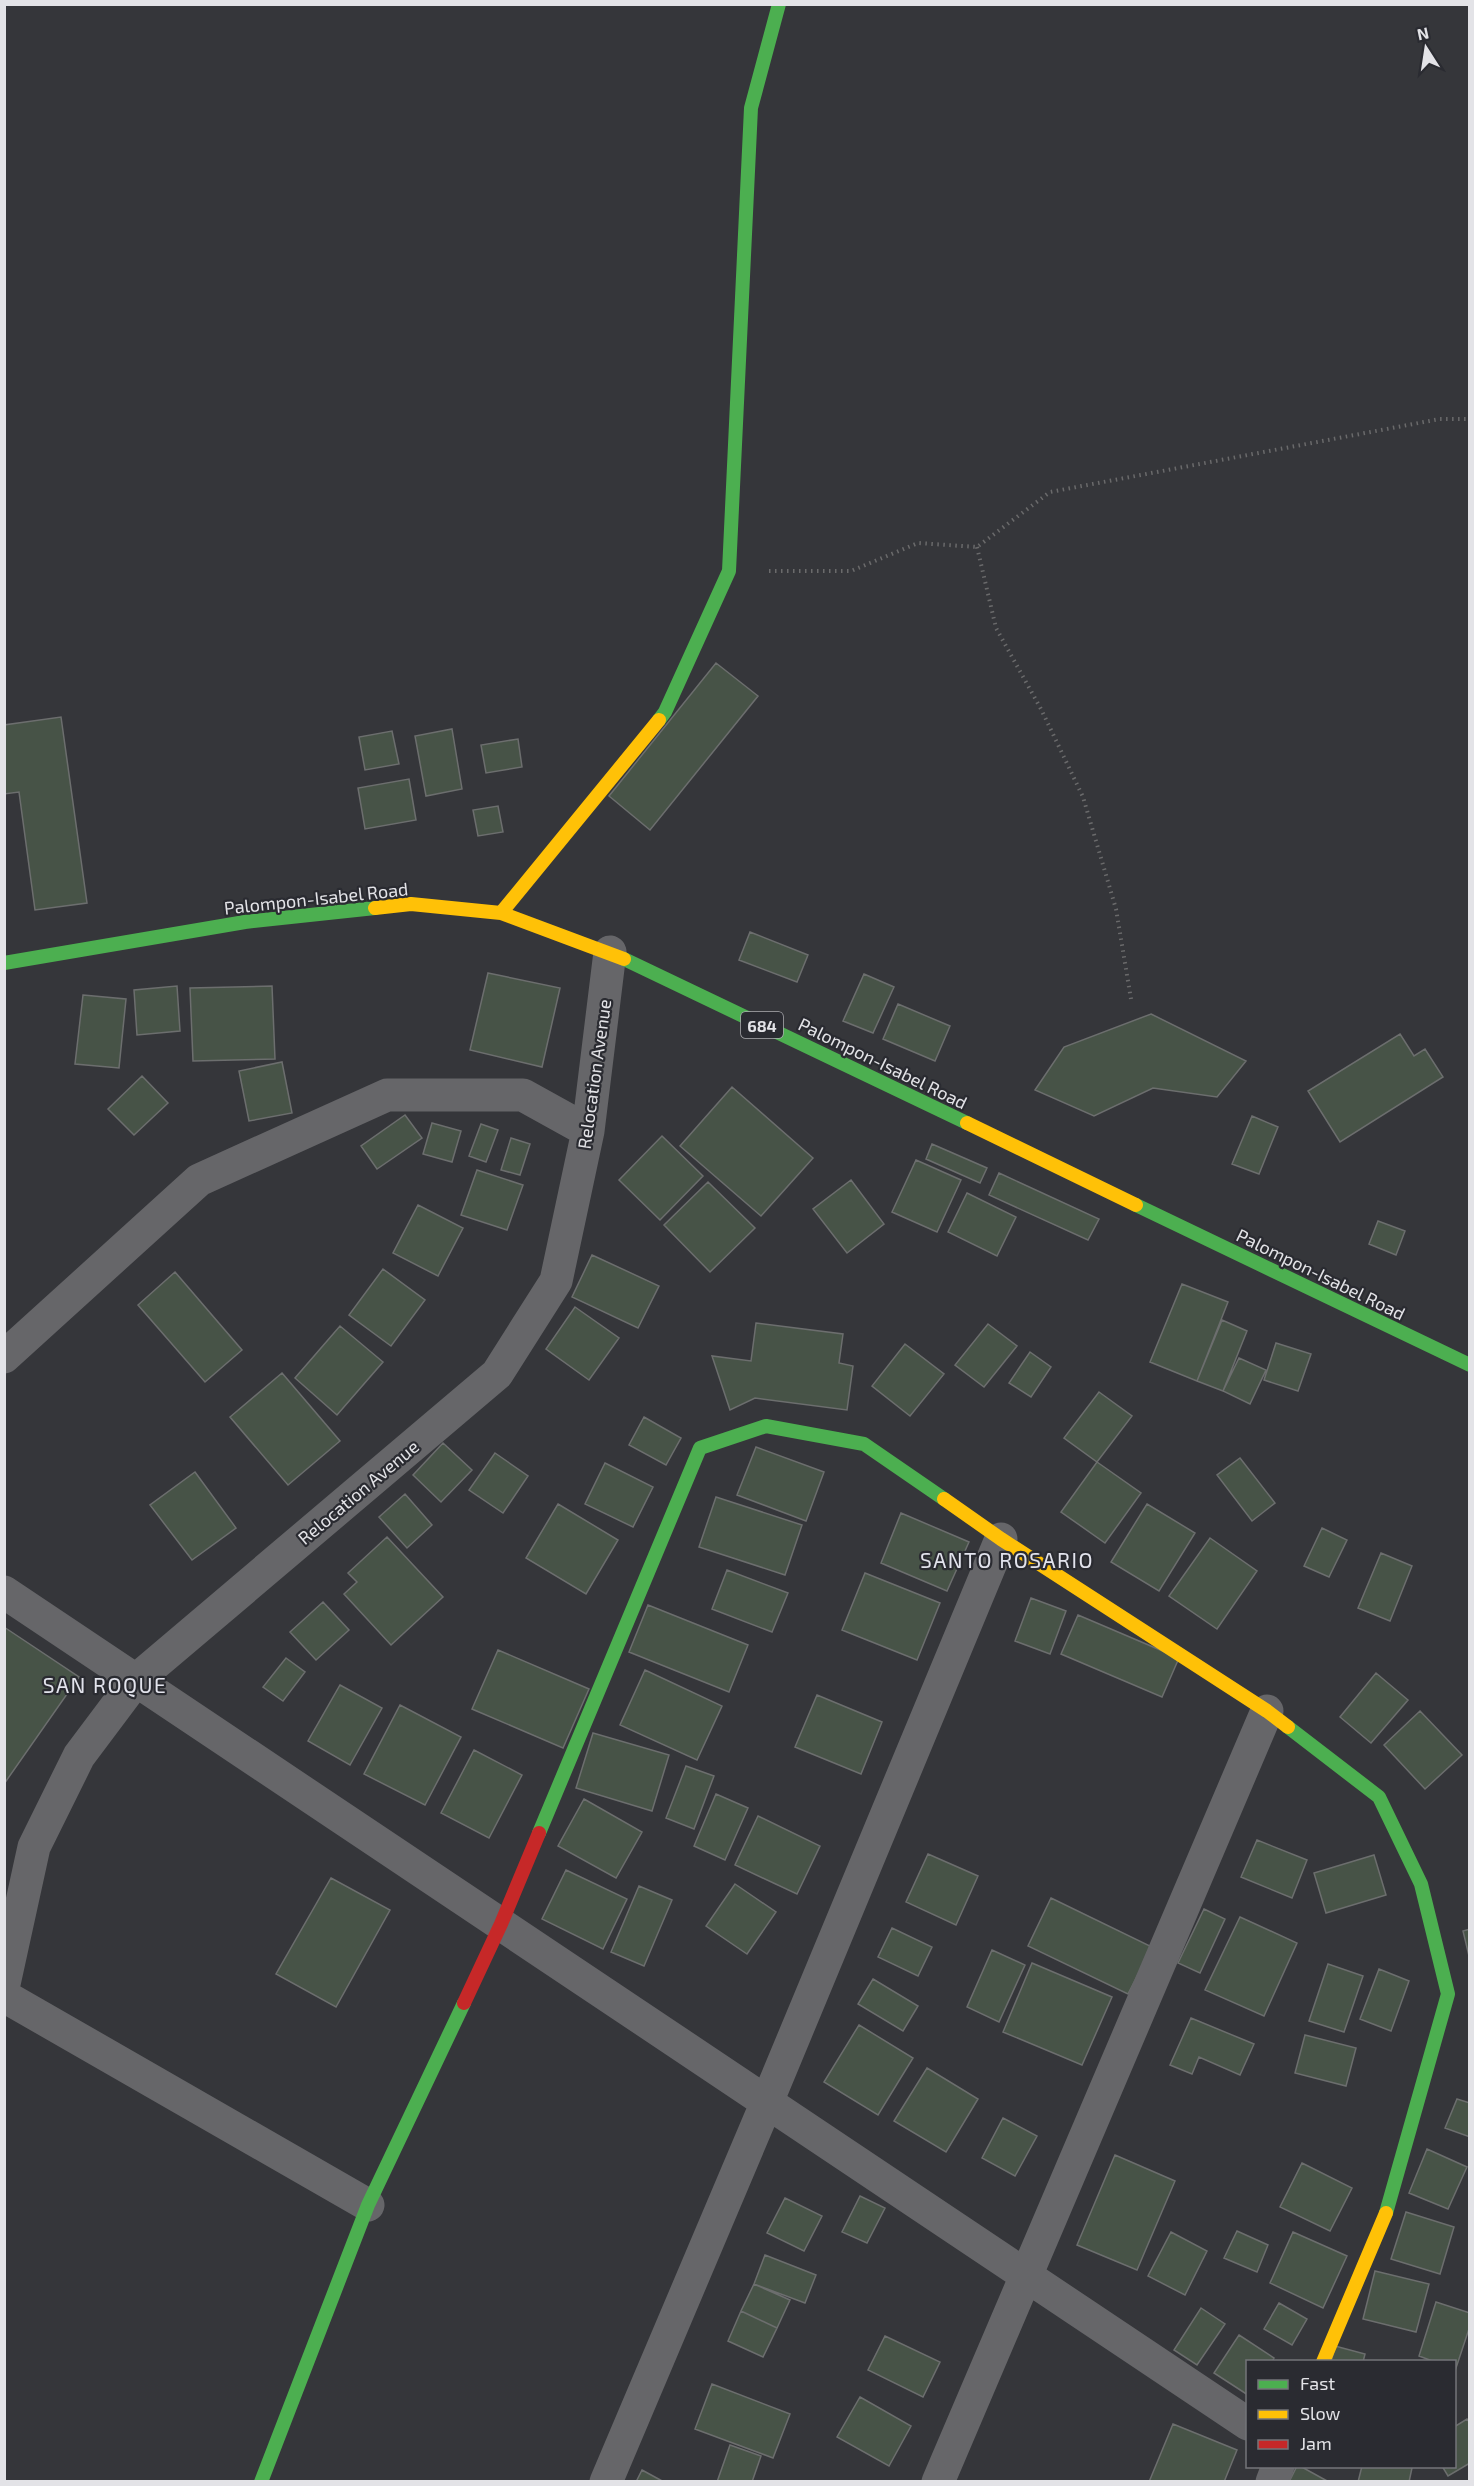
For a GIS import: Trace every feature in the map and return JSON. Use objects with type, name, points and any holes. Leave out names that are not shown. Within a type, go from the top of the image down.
[{"type":"main road","points":[[501,913],[665,712],[729,571],[751,108],[779,4]]},
{"type":"main road","name":"Palompon-Isabel Road","points":[[4,963],[245,922],[411,904],[501,913],[610,952],[1470,1365]]},
{"type":"main road","points":[[261,2481],[368,2205],[501,1924],[700,1448],[766,1426],[864,1444],[1001,1539],[1267,1711],[1379,1797],[1421,1884],[1448,1994],[1384,2220],[1323,2360]]},
{"type":"street","name":"Relocation Avenue","points":[[4,1984],[34,1848],[79,1756],[136,1680],[497,1374],[556,1281],[588,1131],[610,952]]},
{"type":"street","points":[[4,1357],[200,1180],[387,1095],[523,1095],[588,1131]]},
{"type":"street","points":[[606,2481],[767,2102],[1001,1539]]},
{"type":"street","points":[[4,1592],[1246,2423]]},
{"type":"street","points":[[938,2481],[1267,1711]]},
{"type":"street","points":[[4,1996],[368,2205]]},
{"type":"path","points":[[729,571],[850,571],[918,543],[977,547],[1050,492],[1440,419],[1470,419]]},
{"type":"path","points":[[977,547],[996,628],[1041,709],[1083,797],[1116,909],[1131,999]]},
{"type":"building","points":[[716,663],[758,696],[650,830],[609,796]]},
{"type":"building","points":[[61,717],[87,903],[35,910],[19,792],[4,794],[4,725]]},
{"type":"building","points":[[452,729],[462,789],[426,796],[415,736]]},
{"type":"building","points":[[392,731],[399,764],[365,770],[359,737]]},
{"type":"building","points":[[518,739],[522,767],[486,773],[481,745]]},
{"type":"building","points":[[409,779],[416,820],[365,829],[358,788]]},
{"type":"building","points":[[498,806],[503,832],[478,836],[473,810]]},
{"type":"building","points":[[750,932],[808,955],[797,982],[739,960]]},
{"type":"building","points":[[488,973],[560,988],[542,1067],[470,1050]]},
{"type":"building","points":[[864,974],[894,987],[873,1033],[843,1021]]},
{"type":"building","points":[[177,986],[180,1031],[137,1035],[134,990]]},
{"type":"building","points":[[272,986],[275,1059],[193,1061],[190,988]]},
{"type":"building","points":[[83,995],[126,999],[119,1068],[75,1064]]},
{"type":"building","points":[[898,1004],[950,1026],[935,1061],[883,1039]]},
{"type":"building","points":[[1151,1014],[1246,1061],[1217,1097],[1153,1088],[1094,1116],[1035,1090],[1064,1047]]},
{"type":"building","points":[[1400,1034],[1414,1056],[1425,1049],[1443,1077],[1340,1142],[1308,1091]]},
{"type":"building","points":[[282,1062],[292,1113],[249,1121],[239,1071]]},
{"type":"building","points":[[142,1076],[168,1103],[134,1135],[108,1109]]},
{"type":"building","points":[[732,1087],[813,1158],[761,1216],[680,1146]]},
{"type":"building","points":[[405,1115],[422,1138],[377,1169],[361,1146]]},
{"type":"building","points":[[1252,1116],[1278,1127],[1259,1174],[1232,1164]]},
{"type":"building","points":[[432,1123],[461,1131],[452,1162],[423,1154]]},
{"type":"building","points":[[481,1124],[498,1130],[486,1162],[469,1156]]},
{"type":"building","points":[[662,1136],[703,1176],[660,1220],[619,1180]]},
{"type":"building","points":[[511,1138],[530,1144],[520,1175],[501,1170]]},
{"type":"building","points":[[932,1144],[987,1168],[980,1183],[926,1159]]},
{"type":"building","points":[[916,1160],[961,1180],[937,1232],[892,1212]]},
{"type":"building","points":[[477,1170],[523,1185],[507,1230],[461,1215]]},
{"type":"building","points":[[999,1173],[1099,1219],[1088,1240],[989,1195]]},
{"type":"building","points":[[851,1180],[884,1224],[847,1253],[813,1209]]},
{"type":"building","points":[[708,1182],[755,1228],[710,1272],[664,1225]]},
{"type":"building","points":[[967,1193],[1016,1217],[997,1256],[948,1232]]},
{"type":"building","points":[[418,1205],[463,1228],[438,1276],[393,1253]]},
{"type":"building","points":[[1378,1221],[1405,1231],[1396,1255],[1369,1244]]},
{"type":"building","points":[[592,1255],[659,1286],[638,1328],[572,1297]]},
{"type":"building","points":[[383,1269],[425,1300],[391,1346],[349,1315]]},
{"type":"building","points":[[175,1272],[242,1350],[205,1382],[138,1305]]},
{"type":"building","points":[[1182,1284],[1228,1302],[1197,1381],[1150,1362]]},
{"type":"building","points":[[575,1307],[619,1338],[589,1380],[546,1349]]},
{"type":"building","points":[[1222,1320],[1247,1331],[1223,1391],[1197,1381]]},
{"type":"building","points":[[756,1323],[843,1334],[839,1363],[853,1366],[847,1410],[755,1398],[730,1410],[712,1356],[751,1361]]},
{"type":"building","points":[[988,1324],[1017,1346],[984,1387],[955,1365]]},
{"type":"building","points":[[340,1326],[383,1362],[337,1415],[295,1378]]},
{"type":"building","points":[[1276,1343],[1311,1354],[1298,1391],[1264,1380]]},
{"type":"building","points":[[905,1344],[944,1374],[910,1416],[872,1386]]},
{"type":"building","points":[[1030,1352],[1051,1367],[1031,1397],[1009,1383]]},
{"type":"building","points":[[1239,1358],[1266,1370],[1250,1404],[1223,1391]]},
{"type":"building","points":[[282,1373],[340,1441],[288,1485],[230,1417]]},
{"type":"building","points":[[1099,1392],[1132,1416],[1097,1462],[1064,1438]]},
{"type":"building","points":[[644,1417],[681,1438],[666,1465],[629,1445]]},
{"type":"building","points":[[443,1443],[472,1470],[441,1502],[413,1475]]},
{"type":"building","points":[[756,1447],[824,1472],[806,1521],[737,1495]]},
{"type":"building","points":[[495,1453],[528,1476],[503,1513],[469,1490]]},
{"type":"building","points":[[1240,1458],[1275,1503],[1252,1521],[1217,1475]]},
{"type":"building","points":[[1097,1462],[1141,1493],[1105,1543],[1061,1512]]},
{"type":"building","points":[[605,1463],[653,1487],[633,1527],[585,1504]]},
{"type":"building","points":[[195,1472],[236,1528],[192,1560],[150,1505]]},
{"type":"building","points":[[405,1494],[432,1525],[407,1548],[379,1517]]},
{"type":"building","points":[[716,1497],[802,1525],[785,1575],[699,1547]]},
{"type":"building","points":[[558,1504],[618,1540],[586,1594],[526,1558]]},
{"type":"building","points":[[1147,1504],[1195,1533],[1159,1591],[1111,1562]]},
{"type":"building","points":[[901,1513],[969,1542],[947,1591],[881,1563]]},
{"type":"building","points":[[1322,1528],[1347,1540],[1329,1577],[1304,1566]]},
{"type":"building","points":[[387,1537],[443,1597],[391,1645],[344,1594],[357,1582],[348,1573]]},
{"type":"building","points":[[1210,1538],[1257,1571],[1217,1629],[1169,1596]]},
{"type":"building","points":[[1381,1553],[1412,1566],[1390,1621],[1358,1608]]},
{"type":"building","points":[[727,1570],[788,1593],[772,1632],[712,1609]]},
{"type":"building","points":[[865,1573],[940,1603],[917,1660],[842,1630]]},
{"type":"building","points":[[1031,1598],[1066,1611],[1050,1654],[1015,1641]]},
{"type":"building","points":[[323,1602],[349,1630],[316,1660],[290,1632]]},
{"type":"building","points":[[648,1605],[748,1645],[729,1692],[629,1652]]},
{"type":"building","points":[[1078,1615],[1179,1658],[1162,1697],[1061,1654]]},
{"type":"building","points":[[4,1627],[79,1677],[4,1784]]},
{"type":"building","points":[[498,1650],[589,1689],[563,1748],[472,1709]]},
{"type":"building","points":[[286,1658],[305,1672],[283,1701],[263,1687]]},
{"type":"building","points":[[645,1670],[722,1706],[697,1760],[620,1725]]},
{"type":"building","points":[[1376,1673],[1408,1700],[1371,1743],[1340,1717]]},
{"type":"building","points":[[340,1685],[382,1708],[350,1765],[308,1741]]},
{"type":"building","points":[[817,1695],[882,1722],[861,1774],[795,1747]]},
{"type":"building","points":[[400,1705],[461,1737],[425,1805],[364,1774]]},
{"type":"building","points":[[1420,1711],[1462,1755],[1425,1789],[1384,1745]]},
{"type":"building","points":[[593,1733],[669,1755],[652,1811],[576,1788]]},
{"type":"building","points":[[474,1750],[522,1775],[489,1838],[441,1813]]},
{"type":"building","points":[[686,1766],[714,1776],[694,1829],[666,1818]]},
{"type":"building","points":[[716,1794],[748,1808],[725,1860],[694,1846]]},
{"type":"building","points":[[584,1799],[642,1832],[616,1878],[558,1846]]},
{"type":"building","points":[[758,1816],[820,1846],[797,1894],[735,1865]]},
{"type":"building","points":[[1257,1840],[1307,1860],[1292,1898],[1241,1877]]},
{"type":"building","points":[[928,1854],[978,1876],[956,1925],[906,1902]]},
{"type":"building","points":[[1374,1855],[1386,1895],[1326,1913],[1314,1873]]},
{"type":"building","points":[[566,1870],[627,1899],[603,1949],[542,1919]]},
{"type":"building","points":[[331,1878],[390,1910],[336,2007],[276,1974]]},
{"type":"building","points":[[735,1884],[776,1912],[747,1954],[706,1926]]},
{"type":"building","points":[[639,1886],[672,1900],[644,1966],[611,1952]]},
{"type":"building","points":[[1051,1898],[1152,1947],[1128,1994],[1028,1946]]},
{"type":"building","points":[[1204,1909],[1225,1919],[1200,1973],[1178,1963]]},
{"type":"building","points":[[1240,1917],[1297,1943],[1264,2016],[1205,1990]]},
{"type":"building","points":[[892,1928],[932,1947],[918,1976],[878,1957]]},
{"type":"building","points":[[1470,1929],[1470,1960],[1463,1931]]},
{"type":"building","points":[[992,1950],[1025,1965],[999,2022],[967,2007]]},
{"type":"building","points":[[1032,1963],[1112,1997],[1082,2065],[1003,2032]]},
{"type":"building","points":[[1328,1964],[1363,1976],[1344,2032],[1309,2021]]},
{"type":"building","points":[[1379,1969],[1409,1981],[1391,2031],[1360,2019]]},
{"type":"building","points":[[873,1979],[918,2006],[903,2031],[858,2004]]},
{"type":"building","points":[[1191,2018],[1254,2044],[1240,2075],[1199,2057],[1192,2074],[1170,2065]]},
{"type":"building","points":[[859,2025],[913,2058],[878,2115],[824,2082]]},
{"type":"building","points":[[1305,2035],[1356,2048],[1346,2086],[1295,2073]]},
{"type":"building","points":[[927,2068],[978,2099],[946,2152],[894,2121]]},
{"type":"building","points":[[1457,2099],[1470,2103],[1470,2137],[1445,2128]]},
{"type":"building","points":[[1003,2118],[1037,2136],[1015,2176],[982,2158]]},
{"type":"building","points":[[1427,2149],[1467,2167],[1448,2209],[1409,2193]]},
{"type":"building","points":[[1115,2155],[1175,2181],[1137,2270],[1077,2245]]},
{"type":"building","points":[[1302,2163],[1352,2188],[1330,2231],[1280,2207]]},
{"type":"building","points":[[860,2196],[885,2208],[867,2243],[842,2232]]},
{"type":"building","points":[[785,2198],[822,2216],[804,2251],[767,2233]]},
{"type":"building","points":[[1406,2212],[1454,2227],[1440,2274],[1391,2259]]},
{"type":"building","points":[[1237,2231],[1268,2245],[1257,2272],[1224,2258]]},
{"type":"building","points":[[1171,2232],[1207,2251],[1185,2295],[1148,2276]]},
{"type":"building","points":[[1293,2232],[1347,2256],[1323,2308],[1270,2283]]},
{"type":"building","points":[[765,2255],[816,2275],[805,2303],[754,2284]]},
{"type":"building","points":[[1375,2271],[1429,2284],[1416,2332],[1363,2319]]},
{"type":"building","points":[[754,2284],[790,2300],[777,2328],[741,2311]]},
{"type":"building","points":[[1436,2302],[1470,2313],[1470,2326],[1456,2368],[1456,2360],[1430,2360],[1419,2356]]},
{"type":"building","points":[[1279,2303],[1307,2319],[1292,2345],[1264,2329]]},
{"type":"building","points":[[1201,2308],[1225,2324],[1197,2365],[1174,2350]]},
{"type":"building","points":[[741,2311],[777,2328],[763,2357],[728,2341]]},
{"type":"building","points":[[1239,2335],[1274,2358],[1273,2360],[1246,2360],[1246,2394],[1214,2373]]},
{"type":"building","points":[[885,2336],[940,2362],[923,2397],[868,2370]]},
{"type":"building","points":[[1335,2346],[1365,2354],[1364,2360],[1332,2360]]},
{"type":"building","points":[[712,2384],[790,2414],[773,2458],[695,2429]]},
{"type":"building","points":[[860,2397],[911,2426],[889,2466],[837,2437]]},
{"type":"building","points":[[1467,2419],[1470,2423],[1470,2463],[1448,2476],[1443,2468],[1456,2468],[1456,2426]]},
{"type":"building","points":[[1173,2424],[1237,2450],[1224,2482],[1149,2482]]},
{"type":"building","points":[[730,2445],[761,2456],[752,2482],[717,2482]]},
{"type":"building","points":[[1296,2468],[1304,2468],[1329,2482],[1289,2482]]},
{"type":"building","points":[[1362,2468],[1412,2468],[1409,2482],[1358,2482]]},
{"type":"building","points":[[642,2470],[664,2482],[636,2482]]},
{"type":"traffic: fast","points":[[659,720],[665,712],[729,571],[751,108],[779,4]]},
{"type":"traffic: fast","points":[[4,963],[245,922],[375,908]]},
{"type":"traffic: fast","points":[[624,959],[967,1123]]},
{"type":"traffic: fast","points":[[1136,1205],[1470,1365]]},
{"type":"traffic: fast","points":[[539,1833],[700,1448],[766,1426],[864,1444],[944,1499]]},
{"type":"traffic: fast","points":[[1288,1727],[1379,1797],[1421,1884],[1448,1994],[1386,2213]]},
{"type":"traffic: fast","points":[[261,2482],[368,2205],[464,2003]]},
{"type":"traffic: slow","points":[[501,913],[659,720]]},
{"type":"traffic: slow","points":[[375,908],[411,904],[501,913],[624,959]]},
{"type":"traffic: slow","points":[[967,1123],[1136,1205]]},
{"type":"traffic: slow","points":[[944,1499],[1001,1539],[1267,1711],[1288,1727]]},
{"type":"traffic: slow","points":[[1324,2360],[1386,2213]]},
{"type":"traffic: jam","points":[[464,2003],[501,1924],[539,1833]]},
{"type":"district","name":"SANTO ROSARIO","points":[[1007,1559]]},
{"type":"district","name":"SAN ROQUE","points":[[105,1684]]}]
